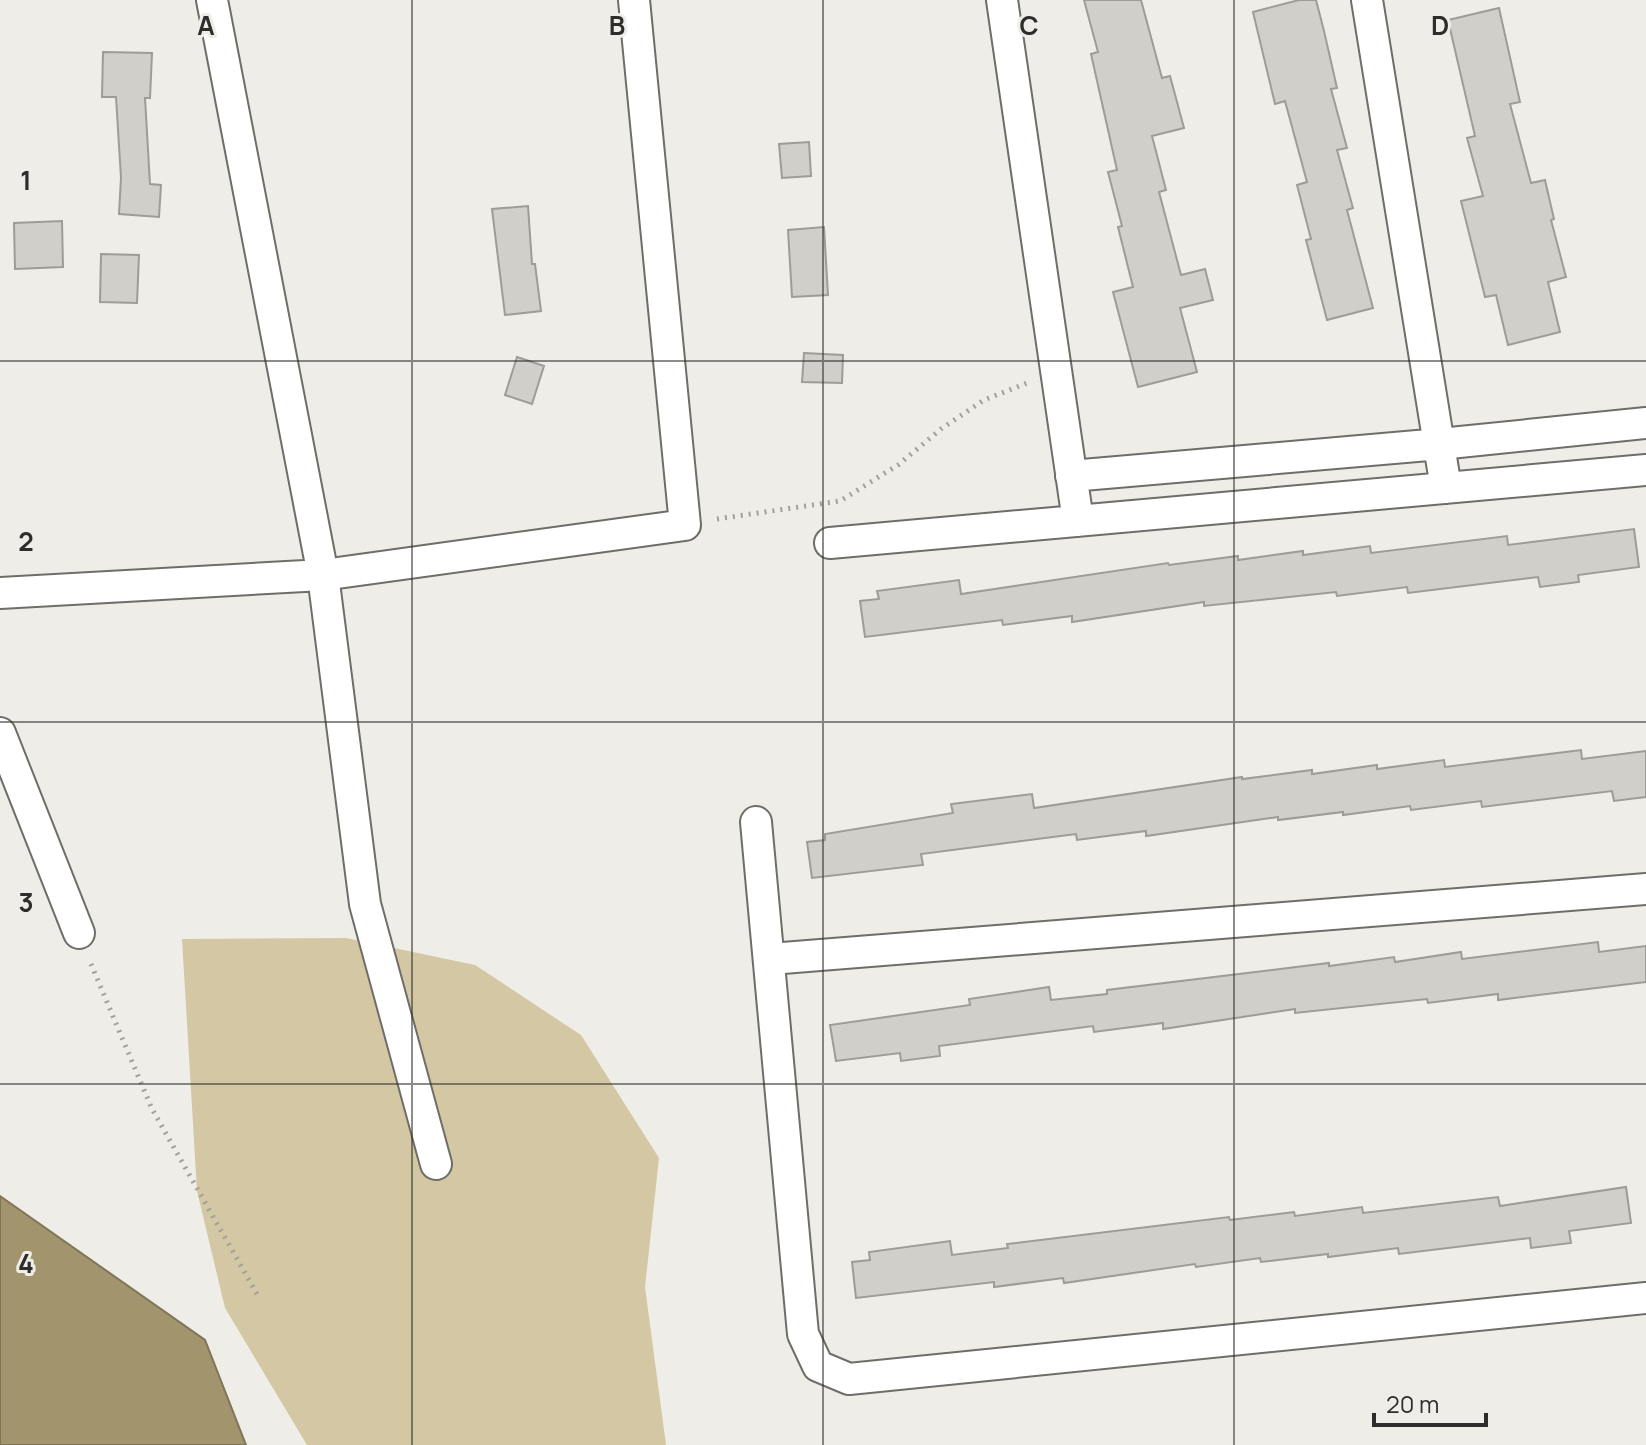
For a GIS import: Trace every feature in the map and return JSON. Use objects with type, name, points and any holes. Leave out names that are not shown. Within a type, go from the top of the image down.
[{"type":"street","points":[[212,0],[323,575],[365,904],[436,1164]]},
{"type":"street","points":[[0,593],[323,575],[685,525],[634,0]]},
{"type":"street","points":[[1002,0],[1078,521]]},
{"type":"street","points":[[1367,0],[1446,488]]},
{"type":"street","points":[[1071,476],[1646,423]]},
{"type":"street","points":[[830,543],[1646,470]]},
{"type":"street","points":[[0,733],[79,933]]},
{"type":"street","points":[[756,822],[803,1334],[818,1366],[849,1379],[1646,1298]]},
{"type":"street","points":[[770,959],[1646,889]]},
{"type":"path","points":[[685,525],[840,501],[898,465],[941,429],[984,400],[1056,371]]},
{"type":"path","points":[[79,933],[152,1109],[257,1294]]},
{"type":"shaded area","points":[[346,938],[475,965],[581,1035],[659,1158],[645,1287],[666,1445],[307,1445],[225,1308],[197,1191],[182,939]]},
{"type":"shaded area","points":[[0,1196],[205,1340],[246,1445],[0,1445]]},
{"type":"building","points":[[1084,0],[1141,0],[1162,78],[1170,76],[1184,128],[1152,136],[1166,190],[1159,192],[1181,275],[1205,269],[1213,300],[1180,308],[1197,372],[1138,387],[1113,292],[1133,287],[1108,172],[1117,170],[1091,54],[1098,52]]},
{"type":"building","points":[[1299,0],[1316,0],[1324,31],[1337,88],[1331,89],[1347,148],[1337,150],[1353,208],[1347,210],[1373,308],[1327,320],[1306,240],[1311,239],[1297,185],[1307,182],[1285,101],[1275,104],[1253,12]]},
{"type":"building","points":[[1499,8],[1520,102],[1510,104],[1531,183],[1545,180],[1554,219],[1551,220],[1566,277],[1548,282],[1560,332],[1508,345],[1496,295],[1485,297],[1461,201],[1483,196],[1467,138],[1475,136],[1448,20]]},
{"type":"building","points":[[103,52],[152,53],[150,98],[145,98],[150,184],[161,185],[159,217],[119,214],[121,178],[116,97],[102,97]]},
{"type":"building","points":[[809,142],[811,176],[782,178],[779,144]]},
{"type":"building","points":[[528,206],[532,264],[535,264],[541,311],[505,315],[492,209]]},
{"type":"building","points":[[62,221],[63,267],[15,269],[14,223]]},
{"type":"building","points":[[824,227],[828,295],[792,297],[788,230]]},
{"type":"building","points":[[101,254],[139,255],[137,303],[100,302]]},
{"type":"building","points":[[804,353],[843,355],[842,383],[802,382]]},
{"type":"building","points":[[517,357],[544,366],[532,404],[505,395]]},
{"type":"building","points":[[1634,529],[1639,567],[1578,575],[1579,582],[1540,587],[1538,577],[1408,593],[1407,587],[1337,596],[1336,592],[1204,606],[1204,602],[1072,622],[1072,616],[1003,625],[1002,620],[865,637],[860,601],[879,599],[877,591],[959,580],[961,594],[1168,563],[1238,556],[1238,560],[1370,546],[1371,553],[1507,536],[1508,545]]},
{"type":"building","points":[[1581,750],[1582,759],[1646,751],[1646,797],[1614,801],[1612,791],[1482,807],[1481,801],[1411,810],[1410,806],[1343,815],[1343,812],[1278,820],[1278,817],[1146,836],[1146,831],[1077,840],[1076,834],[921,854],[923,865],[812,878],[807,842],[825,840],[825,834],[953,813],[951,804],[1032,794],[1034,808],[1242,777],[1312,770],[1312,774],[1377,765],[1377,769],[1444,760],[1445,767]]},
{"type":"building","points":[[1598,942],[1599,952],[1646,946],[1646,982],[1498,1000],[1498,994],[1428,1003],[1427,999],[1295,1013],[1295,1009],[1163,1029],[1163,1023],[1094,1032],[1093,1026],[939,1046],[940,1056],[901,1061],[900,1053],[836,1061],[830,1025],[970,1005],[969,999],[1049,987],[1051,1000],[1107,994],[1107,990],[1329,963],[1329,966],[1394,957],[1395,962],[1461,952],[1462,959]]},
{"type":"building","points":[[1626,1187],[1631,1223],[1569,1231],[1571,1243],[1531,1248],[1530,1238],[1399,1254],[1398,1248],[1261,1262],[1260,1258],[1064,1283],[1063,1278],[994,1287],[994,1282],[856,1298],[852,1262],[870,1260],[869,1252],[950,1241],[952,1255],[1008,1248],[1007,1244],[1229,1217],[1230,1220],[1294,1212],[1295,1216],[1362,1207],[1363,1213],[1498,1197],[1500,1206]]}]
